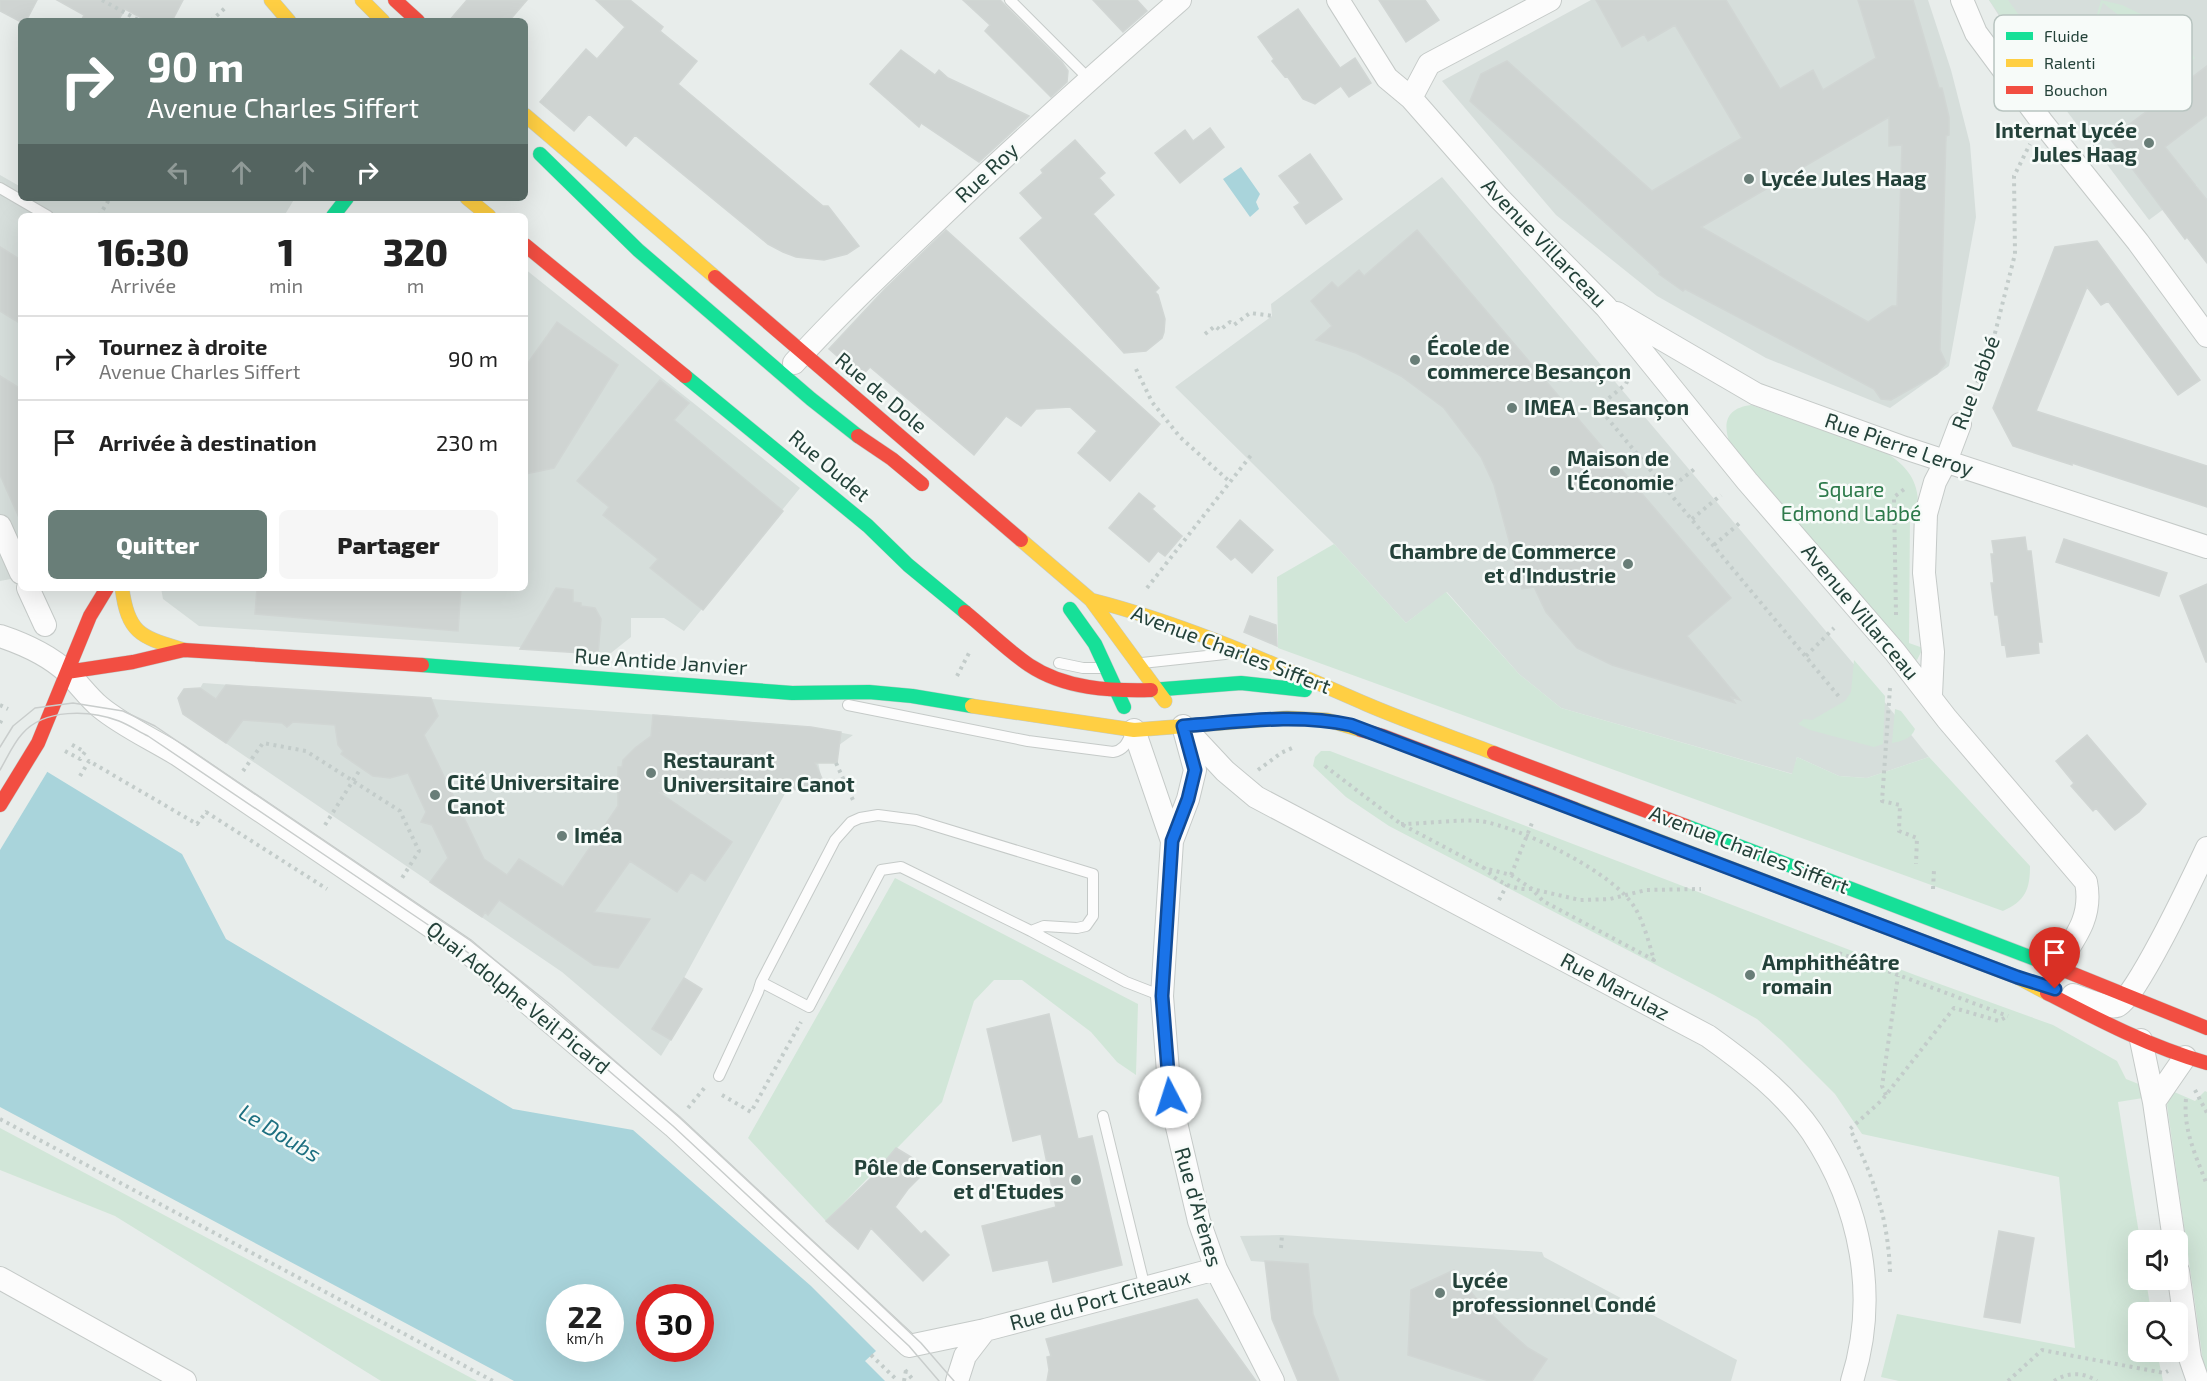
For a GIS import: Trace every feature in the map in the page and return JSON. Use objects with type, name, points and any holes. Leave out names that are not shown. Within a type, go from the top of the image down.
[{"type":"main road","points":[[271,0],[286,18]]},
{"type":"main road","points":[[362,0],[380,18]]},
{"type":"main road","points":[[394,0],[415,18]]},
{"type":"main road","name":"Rue de Dole","points":[[528,118],[1091,600],[1122,665],[1117,691],[1134,730]]},
{"type":"main road","name":"Rue de Dole","points":[[534,148],[638,250],[783,375],[935,495]]},
{"type":"main road","points":[[335,213],[345,201]]},
{"type":"main road","points":[[471,201],[485,213]]},
{"type":"main road","name":"Rue Oudet","points":[[528,247],[711,395],[868,526],[908,566],[1030,666],[1044,675],[1073,685],[1117,691]]},
{"type":"main road","points":[[0,805],[38,743],[90,616],[105,591]]},
{"type":"main road","name":"Rue Antide Janvier","points":[[122,591],[128,621],[141,635],[184,650],[460,667],[792,693],[868,692],[912,696],[1074,723],[1134,730]]},
{"type":"main road","name":"Rue de Dole","points":[[1058,599],[1122,665],[1156,689],[1183,726]]},
{"type":"main road","name":"Avenue Charles Siffert","points":[[1091,600],[1123,608],[1246,652],[1369,705],[2056,967],[2207,1028]]},
{"type":"main road","name":"Rue Antide Janvier","points":[[67,672],[133,662],[184,650]]},
{"type":"main road","name":"Avenue Charles Siffert","points":[[1117,691],[1254,683],[1286,686],[1369,705]]},
{"type":"main road","name":"Avenue Charles Siffert","points":[[1134,730],[1287,718],[1327,720],[1351,725],[2017,977],[2123,1033],[2196,1060]]},
{"type":"street","name":"Rue Roy","points":[[783,375],[902,254],[1089,79],[1180,0]]},
{"type":"street","name":"Avenue Villarceau","points":[[1338,0],[1387,78],[1411,98],[1498,197],[1606,307],[1747,480],[1895,652],[1947,719],[2086,882],[2089,898],[2087,913],[2056,967]]},
{"type":"street","points":[[1411,98],[1429,64],[1550,0]]},
{"type":"street","points":[[1962,0],[1976,33],[1994,57]]},
{"type":"street","points":[[2034,111],[2138,242],[2207,336]]},
{"type":"street","name":"Rue Pierre Leroy","points":[[1606,307],[1756,394],[1946,461],[2207,548]]},
{"type":"street","name":"Rue Labbé","points":[[1930,695],[1933,652],[1924,573],[1926,514],[1935,482],[1960,424]]},
{"type":"street","points":[[0,526],[18,566]]},
{"type":"street","points":[[29,591],[45,625]]},
{"type":"street","name":"Quai Adolphe Veil Picard","points":[[0,636],[32,647],[67,672],[97,705],[117,720],[148,736],[464,949],[673,1126],[903,1354]]},
{"type":"street","name":"Rue d'Arènes","points":[[1183,726],[1195,770],[1188,799],[1172,841],[1162,996],[1170,1097],[1199,1221],[1216,1269],[1273,1381]]},
{"type":"street","name":"Rue Marulaz","points":[[1183,726],[1225,771],[1256,797],[1708,1036],[1742,1060],[1788,1103],[1812,1132],[1840,1183],[1851,1210],[1861,1246],[1865,1321],[1852,1381]]},
{"type":"street","name":"Rue d'Arènes","points":[[1134,730],[1172,841]]},
{"type":"street","points":[[2129,996],[2166,931],[2207,848]]},
{"type":"street","name":"Avenue Charles Siffert","points":[[2017,977],[2111,1007],[2120,1005],[2129,996]]},
{"type":"street","points":[[2141,1040],[2154,1102],[2173,1230]]},
{"type":"street","points":[[2154,1102],[2196,1060]]},
{"type":"street","name":"Rue du Port Citeaux","points":[[903,1354],[1216,1269]]},
{"type":"street","points":[[0,1278],[185,1381]]},
{"type":"street","points":[[2181,1290],[2190,1358],[2198,1381]]},
{"type":"street","name":"Rue du Port Citeaux","points":[[957,1381],[965,1356],[985,1330]]},
{"type":"lane","points":[[1010,0],[1089,79]]},
{"type":"lane","points":[[0,188],[18,198]]},
{"type":"lane","points":[[22,201],[43,213]]},
{"type":"lane","points":[[868,526],[976,606]]},
{"type":"lane","points":[[1050,660],[1066,666],[1122,665],[1246,652]]},
{"type":"lane","points":[[792,693],[1028,741],[1113,752],[1120,751],[1126,745],[1134,730]]},
{"type":"lane","points":[[718,1076],[761,982],[835,840],[851,822],[878,815],[916,820],[1093,874],[1093,916],[1086,926],[1077,928],[1044,926],[1031,931]]},
{"type":"lane","points":[[761,982],[809,1007],[881,870],[901,867],[1031,931],[1126,982],[1162,996]]},
{"type":"lane","points":[[1102,1116],[1145,1288]]},
{"type":"path","points":[[102,0],[129,18]]},
{"type":"path","points":[[214,18],[225,8]]},
{"type":"path","name":"Rue Labbé","points":[[1960,424],[1991,349],[2015,254],[2014,176],[2042,122]]},
{"type":"path","points":[[1205,334],[1215,326],[1220,330],[1230,322],[1234,325],[1250,313],[1273,316]]},
{"type":"path","points":[[1640,351],[1626,384],[1598,407],[1841,699]]},
{"type":"path","points":[[1136,369],[1152,402],[1180,437],[1230,482]]},
{"type":"path","points":[[1146,590],[1252,454]]},
{"type":"path","points":[[1668,490],[1696,467]]},
{"type":"path","points":[[1912,483],[1894,497],[1895,652],[1887,720],[1882,801],[1900,805],[1899,831],[1917,838],[1916,864]]},
{"type":"path","points":[[1692,519],[1721,495]]},
{"type":"path","points":[[1714,545],[1742,520]]},
{"type":"path","points":[[1806,656],[1834,628]]},
{"type":"path","points":[[952,686],[971,648]]},
{"type":"path","points":[[0,705],[8,709]]},
{"type":"path","points":[[59,748],[80,759],[85,752],[60,737]]},
{"type":"path","points":[[225,787],[237,781],[263,743],[306,752],[400,811],[419,851],[401,879]]},
{"type":"path","points":[[80,776],[89,761],[197,824],[206,812],[333,893]]},
{"type":"path","points":[[836,763],[860,818]]},
{"type":"path","points":[[1325,766],[1401,824],[1484,868],[1511,875],[1532,889],[1543,901],[1654,960],[1635,908],[1602,876],[1577,861],[1528,835],[1480,821],[1401,824]]},
{"type":"path","points":[[312,846],[362,768]]},
{"type":"path","points":[[1511,875],[1533,820]]},
{"type":"path","points":[[1484,868],[1494,878],[1518,890],[1532,889],[1580,900],[1610,899],[1646,890],[1703,889]]},
{"type":"path","points":[[1933,896],[1934,870]]},
{"type":"path","points":[[1839,953],[2008,1016],[1999,1021],[1954,1008],[1886,1095],[1850,1129]]},
{"type":"path","points":[[1886,1095],[1882,1086],[1898,976]]},
{"type":"path","points":[[706,1086],[751,1112],[809,1007]]},
{"type":"path","points":[[673,1126],[706,1086],[718,1076]]},
{"type":"path","points":[[2193,1086],[2207,1113]]},
{"type":"path","points":[[2187,1096],[2184,1115],[2188,1134],[2207,1185]]},
{"type":"path","points":[[0,1119],[493,1381]]},
{"type":"path","points":[[1281,1248],[1282,1235]]},
{"type":"path","points":[[2008,1381],[2042,1350],[2164,1373]]},
{"type":"path","points":[[903,1354],[906,1371],[904,1381]]},
{"type":"path","points":[[871,1355],[897,1381]]},
{"type":"path","points":[[906,1371],[914,1381]]},
{"type":"path","points":[[2054,1381],[2068,1374],[2082,1374],[2097,1381]]},
{"type":"shaded area","name":"Lycée Jules Haag","points":[[1591,0],[1928,0],[1951,70],[1970,144],[1976,217],[1949,366],[1890,408],[1766,358],[1657,296],[1556,215],[1442,81]]},
{"type":"shaded area","points":[[1989,0],[2207,0],[2207,200],[2196,185],[2149,220],[2067,111],[2192,111],[2192,15],[1998,15]]},
{"type":"shaded area","points":[[0,175],[18,185],[18,201],[293,201],[286,213],[18,213],[18,578],[0,581]]},
{"type":"shaded area","points":[[1442,177],[1857,668],[1929,757],[1867,778],[1839,776],[1797,757],[1793,774],[1561,708],[1519,674],[1447,592],[1406,623],[1334,544],[1175,387],[1272,316],[1271,304]]},
{"type":"shaded area","points":[[528,271],[800,488],[684,631],[664,618],[631,618],[631,637],[611,653],[199,626],[163,599],[162,591],[528,591]]},
{"type":"shaded area","name":"Iméa","points":[[203,683],[717,719],[811,727],[853,735],[839,745],[837,763],[818,762],[821,776],[815,784],[815,789],[787,790],[684,978],[702,989],[661,1056],[562,972],[183,714],[178,698],[184,689],[199,690]]},
{"type":"shaded area","name":"Lycée professionnel Condé","points":[[1282,1235],[1542,1252],[1544,1257],[1737,1360],[1731,1381],[1298,1381],[1265,1262],[1251,1261],[1240,1236]]},
{"type":"green space","points":[[1989,0],[2008,0],[2019,15],[2000,15]]},
{"type":"green space","points":[[2101,0],[2122,5],[2143,15],[2118,15],[2103,3],[2099,15],[2097,15]]},
{"type":"green space","name":"Square Edmond Labbé","points":[[1751,405],[1885,452],[1907,470],[1915,484],[1918,502],[1918,512],[1910,513],[1909,643],[1923,648],[1917,660],[1903,656],[1730,444],[1727,429],[1728,417],[1736,409]]},
{"type":"green space","points":[[1334,544],[1406,623],[1446,592],[1519,674],[1561,708],[1792,774],[1797,757],[1839,776],[1867,778],[1929,757],[2030,866],[2029,882],[2025,894],[2017,903],[2003,911],[1278,648],[1277,577]]},
{"type":"green space","points":[[1854,660],[1885,696],[1883,744],[1874,747],[1810,730],[1798,724],[1804,719],[1812,720],[1845,701],[1851,692]]},
{"type":"green space","points":[[1895,709],[1901,711],[1915,729],[1909,737],[1892,743]]},
{"type":"green space","points":[[1321,751],[1330,751],[1915,975],[2053,1025],[2117,1061],[2126,1079],[2141,1085],[2143,1098],[2118,1102],[2138,1230],[2128,1230],[2128,1290],[2148,1290],[2149,1302],[2128,1302],[2128,1362],[2159,1362],[2163,1381],[1899,1381],[1881,1377],[1897,1314],[2075,1348],[2059,1177],[1862,1134],[1835,1094],[1757,1019],[1389,826],[1346,797],[1313,766],[1315,757]]},
{"type":"green space","points":[[895,878],[1138,1004],[1136,1075],[1117,1062],[1091,1032],[1022,980],[994,980],[974,1001],[942,1102],[826,1221],[748,1138]]},
{"type":"green space","points":[[2172,1091],[2195,1101],[2205,1091],[2207,1092],[2207,1371],[2204,1368],[2188,1254],[2188,1230],[2185,1230],[2167,1105]]},
{"type":"green space","points":[[0,1128],[477,1381],[381,1381],[115,1216],[0,1170]]},
{"type":"water","points":[[1241,167],[1260,194],[1256,202],[1259,209],[1250,217],[1223,179]]},
{"type":"water","name":"Le Doubs","points":[[0,743],[182,854],[226,939],[513,1109],[633,1130],[811,1286],[876,1351],[865,1361],[885,1381],[514,1381],[0,1107]]},
{"type":"pier","points":[[0,740],[49,769],[0,850]]},
{"type":"building","points":[[0,0],[37,0],[28,18],[18,18],[18,20],[0,11]]},
{"type":"building","points":[[57,0],[183,0],[174,18],[142,18],[125,9],[120,18],[82,18],[84,15]]},
{"type":"building","points":[[467,0],[527,0],[512,18],[452,18]]},
{"type":"building","points":[[596,0],[630,0],[663,27],[660,31],[697,61],[678,84],[823,206],[828,206],[859,246],[847,254],[824,260],[796,257],[783,252],[768,244],[635,135],[626,146],[589,114],[574,131],[540,102],[586,49],[597,59],[625,27]]},
{"type":"building","points":[[963,0],[1000,0],[1062,62],[1068,71],[1067,82],[1051,97],[985,31],[990,25]]},
{"type":"building","points":[[1093,0],[1137,0],[1147,11],[1123,32]]},
{"type":"building","points":[[1379,0],[1425,0],[1439,20],[1406,42]]},
{"type":"building","points":[[1596,0],[1726,0],[1780,89],[1813,70],[1823,90],[1876,58],[1858,0],[1913,0],[1939,88],[1942,88],[1949,117],[1949,135],[1946,136],[1940,350],[1946,363],[1937,374],[1891,400],[1881,399],[1874,389],[1685,289],[1683,291],[1659,274],[1660,272],[1470,101],[1481,74],[1507,61],[1652,191],[1742,138],[1675,25],[1648,41],[1644,34],[1622,47]],"holes":[[[1889,117],[1889,146],[1902,145],[1897,306],[1892,306],[1868,322],[1701,227]]]},
{"type":"building","points":[[1298,9],[1340,68],[1355,58],[1371,83],[1349,97],[1341,86],[1315,104],[1303,99],[1287,76],[1285,77],[1272,61],[1274,59],[1258,37]]},
{"type":"building","points":[[901,50],[935,75],[939,70],[948,78],[1029,116],[979,162],[921,123],[919,127],[870,84]]},
{"type":"building","points":[[2207,66],[2207,115],[2165,147],[2207,200],[2207,263],[2187,237],[2185,239],[2110,139],[2147,111],[2192,111],[2192,77]]},
{"type":"building","points":[[1210,128],[1224,147],[1180,183],[1155,153],[1185,130],[1193,141]]},
{"type":"building","points":[[1075,140],[1105,173],[1099,178],[1114,195],[1093,214],[1159,288],[1155,292],[1165,319],[1164,332],[1162,338],[1146,351],[1124,353],[1020,238],[1043,218],[1020,193],[1043,173],[1041,170]]},
{"type":"building","points":[[1310,154],[1342,199],[1306,224],[1294,207],[1300,203],[1279,176]]},
{"type":"building","points":[[946,230],[1160,424],[1110,481],[1078,453],[1097,431],[1070,407],[1036,409],[1021,426],[1006,416],[974,455],[870,367],[861,377],[829,349],[885,289]]},
{"type":"building","name":"Maison de l'Économie","points":[[1417,230],[1731,598],[1687,636],[1740,700],[1731,697],[1735,703],[1612,665],[1577,648],[1546,612],[1534,587],[1522,589],[1494,485],[1481,457],[1444,408],[1401,376],[1356,353],[1316,340],[1332,326],[1311,301],[1332,282],[1338,288],[1359,270],[1364,276]]},
{"type":"building","points":[[2097,241],[2200,380],[2178,395],[2108,301],[2101,305],[2087,287],[2036,411],[2207,466],[2207,507],[2013,446],[1993,408],[2055,247]]},
{"type":"building","points":[[0,247],[18,258],[18,322],[0,311]]},
{"type":"building","points":[[557,322],[618,365],[554,468],[528,473],[528,363]]},
{"type":"building","points":[[0,376],[18,387],[18,515],[0,475]]},
{"type":"building","points":[[660,380],[689,403],[674,420],[783,511],[703,610],[650,568],[658,559],[603,515],[609,507],[577,481]]},
{"type":"building","points":[[1139,493],[1155,506],[1152,509],[1182,536],[1165,556],[1158,551],[1149,562],[1109,528]]},
{"type":"building","points":[[1240,520],[1273,550],[1252,573],[1235,557],[1231,560],[1217,547]]},
{"type":"building","points":[[2025,537],[2027,551],[2031,551],[2042,642],[2038,642],[2039,653],[2007,657],[2005,644],[2002,645],[1998,615],[1995,615],[1991,583],[1994,583],[1992,541]]},
{"type":"building","points":[[2064,539],[2167,573],[2159,596],[2056,562]]},
{"type":"building","points":[[2207,584],[2207,662],[2206,662],[2180,596]]},
{"type":"building","points":[[556,588],[573,590],[573,602],[595,608],[601,619],[598,654],[520,649]]},
{"type":"building","points":[[257,591],[461,591],[458,631],[255,614]]},
{"type":"building","points":[[1250,616],[1276,625],[1277,646],[1244,632]]},
{"type":"building","points":[[226,685],[431,698],[438,716],[424,735],[484,859],[507,875],[519,859],[563,887],[618,806],[618,767],[622,767],[623,760],[651,736],[653,715],[811,727],[841,732],[837,763],[815,763],[824,783],[815,784],[815,789],[660,793],[732,842],[705,881],[691,872],[677,892],[630,861],[594,912],[650,919],[618,968],[594,965],[499,900],[488,915],[485,912],[482,917],[430,882],[448,858],[432,825],[421,822],[426,812],[408,773],[390,778],[373,776],[341,754],[343,751],[338,745],[335,725],[293,722],[287,727],[282,723],[243,720],[226,743],[183,714],[178,698],[184,689],[200,688],[216,699]]},
{"type":"building","points":[[2087,735],[2146,804],[2115,830],[2096,808],[2093,811],[2071,786],[2074,783],[2056,761]]},
{"type":"building","points":[[684,978],[702,989],[671,1040],[652,1029]]},
{"type":"building","points":[[1049,1014],[1078,1139],[1092,1136],[1122,1265],[1053,1282],[1048,1260],[993,1271],[982,1226],[1056,1207],[1041,1134],[1013,1141],[987,1029]]},
{"type":"building","points":[[896,1148],[929,1168],[908,1189],[895,1207],[921,1234],[925,1231],[949,1255],[923,1281],[871,1228],[858,1249],[826,1221],[871,1178]]},
{"type":"building","points":[[1999,1231],[2034,1238],[2020,1323],[1984,1317]]},
{"type":"building","points":[[1265,1261],[1308,1264],[1313,1314],[1339,1381],[1298,1381],[1272,1319]]},
{"type":"building","points":[[1454,1270],[1475,1297],[1503,1326],[1528,1348],[1547,1359],[1532,1381],[1489,1381],[1408,1355],[1411,1290]]},
{"type":"building","points":[[1197,1299],[1256,1381],[1047,1381],[1049,1370],[1047,1357],[1051,1356],[1046,1339]]},
{"type":"tram line","points":[[0,747],[13,726],[35,708],[73,703],[123,711],[155,726],[471,941],[551,1005],[680,1118],[847,1273],[921,1343],[954,1381]]},
{"type":"tram line","points":[[0,770],[22,734],[42,719],[55,716],[81,713],[107,717],[148,736],[461,947],[673,1126],[909,1346],[939,1381]]},
{"type":"traffic: fast","points":[[540,154],[638,250],[811,399],[858,436]]},
{"type":"traffic: fast","points":[[335,213],[345,201]]},
{"type":"traffic: fast","points":[[685,376],[868,526],[908,565],[965,612]]},
{"type":"traffic: fast","points":[[1070,609],[1095,644],[1124,707]]},
{"type":"traffic: fast","points":[[422,665],[792,693],[869,692],[912,696],[972,706]]},
{"type":"traffic: fast","points":[[1151,690],[1241,683],[1305,690]]},
{"type":"traffic: fast","points":[[1686,826],[2056,967]]},
{"type":"traffic: slow","points":[[271,0],[286,18]]},
{"type":"traffic: slow","points":[[362,0],[380,18]]},
{"type":"traffic: slow","points":[[528,118],[715,277]]},
{"type":"traffic: slow","points":[[471,201],[485,213]]},
{"type":"traffic: slow","points":[[1021,540],[1091,600],[1165,701]]},
{"type":"traffic: slow","points":[[123,591],[128,616],[139,632],[184,650]]},
{"type":"traffic: slow","points":[[1091,600],[1196,633],[1382,711],[1494,753]]},
{"type":"traffic: slow","points":[[972,706],[1134,730],[1287,718],[1327,720],[1361,730]]},
{"type":"traffic: slow","points":[[1575,809],[2017,977],[2047,993]]},
{"type":"traffic: jam","points":[[395,0],[415,18]]},
{"type":"traffic: jam","points":[[528,247],[685,376]]},
{"type":"traffic: jam","points":[[715,277],[1021,540]]},
{"type":"traffic: jam","points":[[858,436],[892,459],[922,484]]},
{"type":"traffic: jam","points":[[0,805],[38,743],[90,616],[105,591]]},
{"type":"traffic: jam","points":[[965,612],[1029,665],[1057,679],[1104,689],[1151,690]]},
{"type":"traffic: jam","points":[[67,672],[133,662],[184,650],[422,665]]},
{"type":"traffic: jam","points":[[1361,730],[1383,736],[1575,809]]},
{"type":"traffic: jam","points":[[1494,753],[1686,826]]},
{"type":"traffic: jam","points":[[2056,967],[2207,1028]]},
{"type":"traffic: jam","points":[[2047,993],[2145,1041],[2207,1063]]},
{"type":"place","name":"Internat Lycée Jules Haag","points":[[2149,143]]},
{"type":"place","name":"Lycée Jules Haag","points":[[1749,179]]},
{"type":"place","name":"École de commerce Besançon","points":[[1415,360]]},
{"type":"place","name":"IMEA - Besançon","points":[[1512,408]]},
{"type":"place","name":"Maison de l'Économie","points":[[1555,471]]},
{"type":"place","name":"Chambre de Commerce et d'Industrie","points":[[1628,564]]},
{"type":"place","name":"Restaurant Universitaire Canot","points":[[651,773]]},
{"type":"place","name":"Cité Universitaire Canot","points":[[435,795]]},
{"type":"place","name":"Iméa","points":[[562,836]]},
{"type":"place","name":"Amphithéâtre romain","points":[[1750,975]]},
{"type":"place","name":"Pôle de Conservation et d'Etudes","points":[[1076,1180]]},
{"type":"place","name":"Lycée professionnel Condé","points":[[1440,1293]]},
{"type":"route","points":[[1170,1097],[1162,996],[1172,841],[1188,799],[1195,770],[1183,726],[1287,718],[1327,720],[1351,725],[2017,977],[2055,989]]}]
